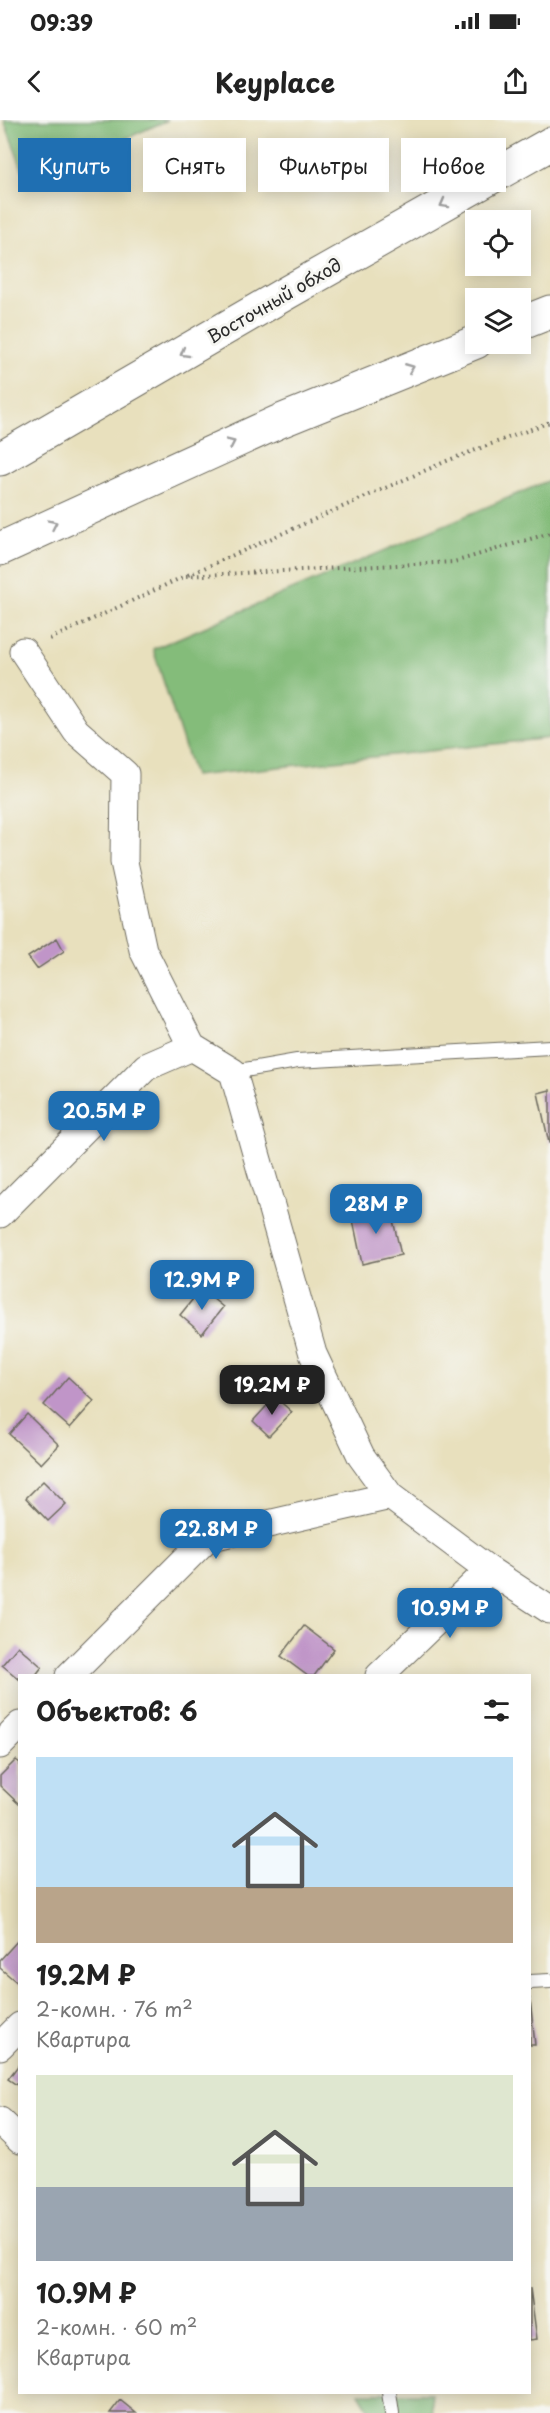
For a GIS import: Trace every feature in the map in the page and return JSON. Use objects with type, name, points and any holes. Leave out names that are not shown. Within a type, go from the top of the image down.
[{"type":"highway","name":"Восточный обход","points":[[0,459],[550,144]]},
{"type":"highway","points":[[531,320],[550,312]]},
{"type":"highway","points":[[0,549],[278,422],[465,346]]},
{"type":"street","points":[[23,651],[76,731],[125,774],[124,862],[143,950],[192,1047],[233,1072],[313,1354],[361,1456],[390,1496],[489,1570],[550,1610]]},
{"type":"street","points":[[0,1214],[146,1067],[192,1047]]},
{"type":"street","points":[[71,1674],[207,1538],[390,1496]]},
{"type":"street","points":[[381,1674],[489,1570]]},
{"type":"street","points":[[0,1745],[18,1727]]},
{"type":"street","points":[[0,2046],[18,2028]]},
{"type":"street","points":[[0,2121],[18,2138]]},
{"type":"lane","points":[[233,1072],[297,1061],[550,1047]]},
{"type":"lane","points":[[531,1982],[550,1981]]},
{"type":"lane","points":[[390,2394],[392,2413]]},
{"type":"path","points":[[23,651],[185,576],[449,460],[550,422]]},
{"type":"path","points":[[185,576],[454,562],[550,533]]},
{"type":"green space","points":[[4,120],[168,120],[127,138],[18,138],[18,158]]},
{"type":"green space","points":[[550,480],[550,738],[194,776],[153,649]]},
{"type":"green space","points":[[360,2394],[431,2394],[433,2413],[371,2413]]},
{"type":"building","points":[[57,938],[64,951],[37,969],[28,957]]},
{"type":"building","points":[[550,1090],[550,1143],[549,1143],[538,1093]]},
{"type":"building","points":[[390,1207],[401,1255],[362,1264],[352,1215]]},
{"type":"building","points":[[201,1289],[223,1307],[202,1334],[180,1315]]},
{"type":"building","points":[[68,1377],[94,1401],[70,1428],[44,1405]]},
{"type":"building","points":[[275,1397],[292,1412],[269,1436],[253,1421]]},
{"type":"building","points":[[27,1414],[59,1445],[41,1464],[9,1434]]},
{"type":"building","points":[[43,1481],[66,1504],[48,1521],[26,1498]]},
{"type":"building","points":[[304,1626],[334,1649],[315,1674],[305,1674],[281,1656]]},
{"type":"building","points":[[18,1646],[42,1667],[37,1674],[18,1674],[18,1678],[2,1665]]},
{"type":"building","points":[[16,1760],[18,1762],[18,1803],[0,1786],[0,1776]]},
{"type":"building","points":[[18,1940],[18,1983],[0,1968],[0,1960]]},
{"type":"building","points":[[531,2007],[535,2045],[531,2045]]},
{"type":"building","points":[[18,2066],[18,2086],[8,2079]]},
{"type":"building","points":[[531,2295],[537,2339],[531,2340]]},
{"type":"building","points":[[120,2400],[136,2413],[110,2413]]}]
